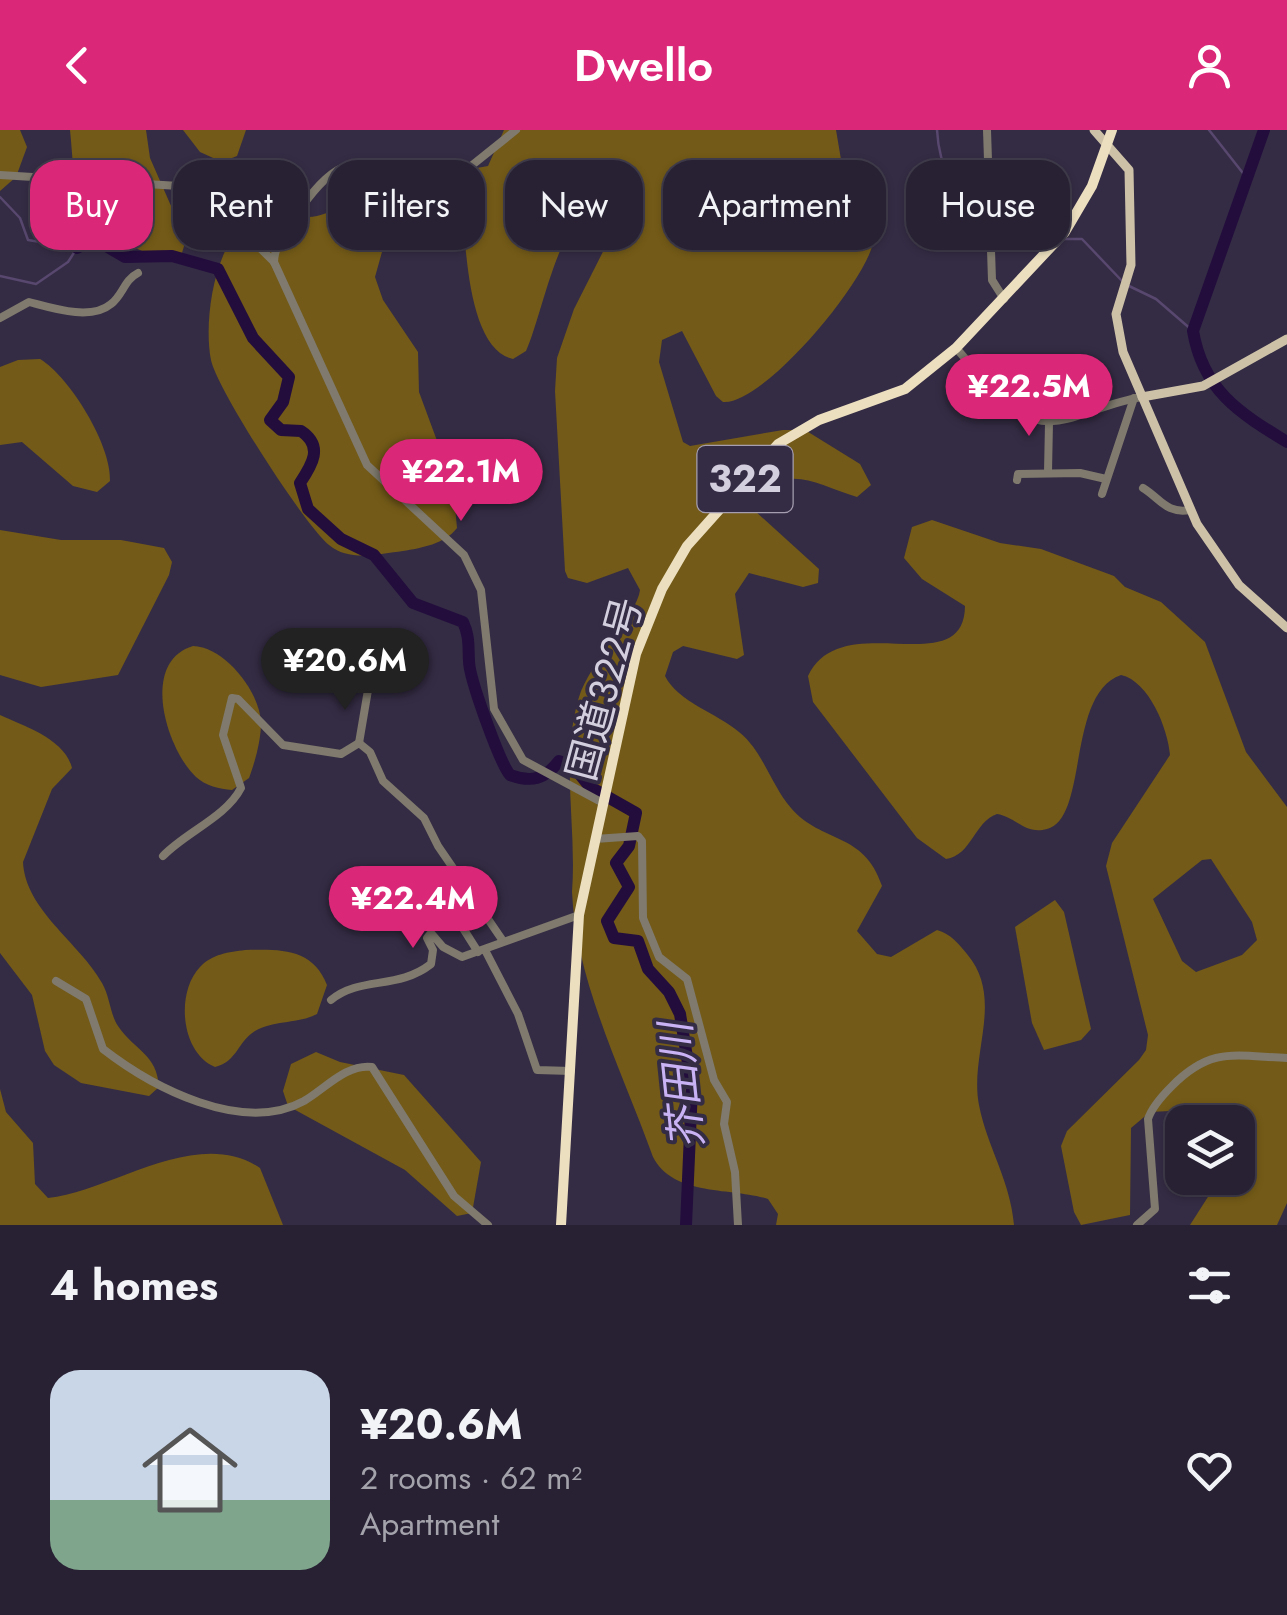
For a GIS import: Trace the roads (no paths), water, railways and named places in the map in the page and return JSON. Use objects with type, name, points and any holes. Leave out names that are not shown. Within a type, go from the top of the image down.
[{"type":"highway","name":"国道322号","points":[[560,1225],[579,914],[642,634],[687,546],[785,438],[818,420],[905,390],[956,348],[1052,248],[1092,186],[1112,130]]},
{"type":"main road","points":[[1094,130],[1129,170],[1131,265],[1116,314],[1138,397],[1190,510],[1239,585],[1287,628]]},
{"type":"main road","points":[[1138,397],[1203,386],[1287,339]]},
{"type":"street","points":[[274,262],[275,245],[320,176],[335,162],[346,158],[365,161],[441,190],[516,130]]},
{"type":"street","points":[[987,130],[992,280],[1004,299]]},
{"type":"street","points":[[0,175],[26,173],[198,190],[274,262],[367,465],[449,538],[472,568],[481,590],[494,708],[513,749],[523,760],[604,801]]},
{"type":"street","points":[[0,318],[29,302],[57,310],[97,311],[114,302],[129,278],[138,273]]},
{"type":"street","points":[[956,348],[1012,410],[1024,418],[1048,422],[1138,397]]},
{"type":"street","points":[[1102,494],[1138,397]]},
{"type":"street","points":[[1048,422],[1048,472]]},
{"type":"street","points":[[1017,480],[1018,474],[1048,472],[1106,479]]},
{"type":"street","points":[[1144,488],[1164,507],[1178,512],[1190,510]]},
{"type":"street","points":[[360,742],[368,690]]},
{"type":"street","points":[[163,856],[182,836],[232,802],[242,788],[223,735],[232,698],[283,745],[340,754],[360,742]]},
{"type":"street","points":[[360,742],[370,752],[384,781],[424,818],[503,940]]},
{"type":"street","points":[[595,839],[638,836],[642,841],[641,896],[647,928],[659,957],[688,979],[714,1080],[727,1102],[724,1124],[735,1172],[738,1225]]},
{"type":"street","points":[[454,869],[438,878],[454,914],[518,1014],[537,1070],[571,1070]]},
{"type":"street","points":[[331,1000],[345,988],[390,985],[419,974],[432,964],[433,950],[427,938],[431,933],[457,956],[481,951],[579,914]]},
{"type":"street","points":[[56,981],[86,999],[102,1049],[199,1101],[257,1113],[282,1110],[338,1077],[372,1067],[454,1196],[488,1225]]},
{"type":"street","points":[[1136,1225],[1155,1209],[1148,1119],[1171,1087],[1198,1064],[1216,1056],[1287,1058]]},
{"type":"waterway","points":[[937,130],[942,160]]},
{"type":"waterway","points":[[1209,130],[1246,177]]},
{"type":"waterway","points":[[1264,130],[1193,331],[1205,369],[1225,397],[1287,442]]},
{"type":"waterway","points":[[0,197],[20,218],[28,240],[77,248],[68,262],[36,284],[0,276]]},
{"type":"waterway","points":[[1070,239],[1082,239],[1122,281]]},
{"type":"waterway","name":"芥田川","points":[[113,250],[125,257],[172,256],[218,269],[253,338],[289,377],[283,402],[270,420],[281,430],[301,431],[312,443],[312,463],[300,483],[308,509],[341,539],[374,555],[413,603],[463,622],[474,684],[510,775],[538,778],[559,761],[574,767],[590,787],[636,813],[629,846],[616,863],[629,887],[607,921],[614,938],[638,941],[648,969],[669,992],[680,1014],[692,1088],[686,1225]]},
{"type":"waterway","points":[[1129,286],[1156,299],[1193,331]]}]
